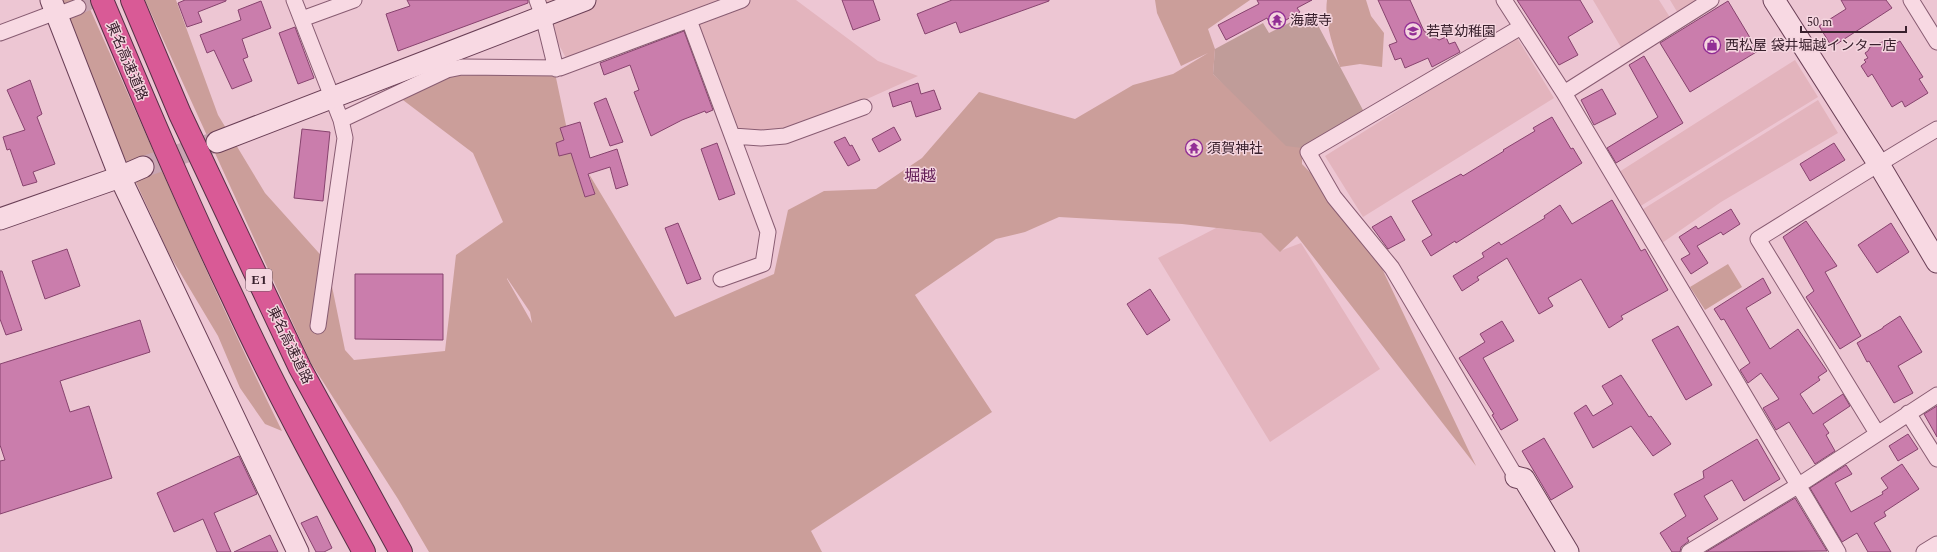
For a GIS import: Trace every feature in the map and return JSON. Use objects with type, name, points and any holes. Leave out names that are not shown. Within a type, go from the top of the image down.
[{"type":"highway","name":"東名高速道路","points":[[102,0],[154,124],[233,299],[306,446],[364,552]]},
{"type":"highway","name":"東名高速道路","points":[[132,0],[180,114],[300,368],[401,552]]},
{"type":"street","points":[[294,0],[341,120],[345,138],[318,326]]},
{"type":"street","points":[[302,19],[354,0]]},
{"type":"street","points":[[217,142],[332,97],[540,8],[585,0]]},
{"type":"street","points":[[341,120],[447,70],[462,67],[556,69],[742,0]]},
{"type":"street","points":[[1504,0],[1564,93],[1838,552]]},
{"type":"street","points":[[1564,93],[1711,0]]},
{"type":"street","points":[[1774,0],[1878,163],[1937,262]]},
{"type":"street","points":[[1912,0],[1937,42]]},
{"type":"street","points":[[0,33],[54,9],[78,7]]},
{"type":"street","points":[[540,8],[556,69]]},
{"type":"street","points":[[54,9],[120,177],[298,552]]},
{"type":"street","points":[[690,20],[768,232],[763,264],[721,279]]},
{"type":"street","points":[[1521,27],[1308,152],[1334,197],[1392,268],[1516,477],[1524,479],[1568,552]]},
{"type":"street","points":[[733,136],[761,138],[785,136],[864,108]]},
{"type":"street","points":[[1877,433],[1758,239],[1835,192],[1878,163],[1937,129]]},
{"type":"street","points":[[0,219],[120,177],[143,167]]},
{"type":"street","points":[[1689,552],[1799,485],[1937,395]]},
{"type":"street","points":[[1908,413],[1937,459]]},
{"type":"street","points":[[1924,552],[1937,544]]},
{"type":"shaded area","points":[[61,0],[86,0],[206,270],[282,431],[265,424],[240,388],[218,336],[169,254],[85,72]]},
{"type":"shaded area","points":[[145,0],[176,0],[218,115],[265,193],[327,262],[345,350],[354,360],[445,351],[456,255],[503,222],[473,153],[395,94],[435,76],[555,73],[574,163],[585,197],[595,194],[589,174],[675,317],[774,274],[788,210],[824,191],[876,189],[922,158],[979,92],[1075,119],[1133,85],[1173,74],[1208,53],[1181,66],[1157,13],[1155,0],[1250,0],[1208,29],[1215,49],[1213,74],[1255,113],[1302,148],[1302,164],[1334,197],[1366,235],[1476,466],[1297,236],[1280,252],[1261,233],[1182,224],[1059,217],[1025,232],[996,239],[915,295],[992,412],[811,531],[822,552],[429,552],[398,499],[311,363]],"holes":[[[507,278],[530,312],[532,323]]]},
{"type":"shaded area","points":[[538,0],[796,0],[878,61],[918,76],[785,136],[733,136],[692,26],[567,60],[540,9]]},
{"type":"shaded area","points":[[1327,0],[1366,0],[1371,16],[1384,33],[1382,67],[1360,64],[1340,67],[1328,25],[1326,8]]},
{"type":"shaded area","points":[[1593,0],[1659,0],[1671,19],[1622,49]]},
{"type":"shaded area","points":[[1670,0],[1704,0],[1679,15]]},
{"type":"shaded area","points":[[1311,12],[1364,112],[1302,148],[1286,146],[1213,74],[1215,49],[1263,23],[1269,33]]},
{"type":"shaded area","points":[[1516,36],[1554,98],[1363,217],[1325,156]]},
{"type":"shaded area","points":[[1795,60],[1818,97],[1639,207],[1619,172]]},
{"type":"shaded area","points":[[1818,100],[1838,133],[1721,202],[1662,243],[1640,211]]},
{"type":"shaded area","points":[[1216,228],[1261,233],[1280,251],[1301,243],[1380,369],[1270,442],[1158,258]]},
{"type":"shaded area","points":[[1728,264],[1742,287],[1705,310],[1690,287]]},
{"type":"building","points":[[185,0],[226,1],[198,12],[202,22],[187,27],[178,3]]},
{"type":"building","points":[[407,0],[528,0],[528,3],[398,51],[386,14],[410,6]]},
{"type":"building","points":[[842,0],[873,0],[880,20],[853,30]]},
{"type":"building","points":[[952,0],[1049,1],[960,33],[956,22],[925,34],[917,14]]},
{"type":"building","points":[[1257,0],[1312,0],[1297,8],[1300,12],[1272,28],[1267,18],[1226,40],[1218,25],[1259,4]]},
{"type":"building","points":[[1378,0],[1410,0],[1424,31],[1439,40],[1446,37],[1449,44],[1455,42],[1460,52],[1432,67],[1428,58],[1405,68],[1401,58],[1395,60],[1389,45],[1397,42]]},
{"type":"building","points":[[1517,0],[1580,0],[1593,22],[1568,37],[1578,55],[1559,65]]},
{"type":"building","points":[[1841,0],[1886,0],[1892,8],[1832,47],[1819,26],[1846,9]]},
{"type":"building","points":[[261,1],[271,28],[242,39],[248,57],[243,59],[252,81],[232,89],[214,50],[207,53],[200,35],[241,20],[238,10]]},
{"type":"building","points":[[1728,1],[1758,51],[1690,92],[1660,43]]},
{"type":"building","points":[[295,27],[314,78],[298,84],[279,33]]},
{"type":"building","points":[[684,31],[713,110],[706,113],[705,111],[682,120],[651,136],[634,92],[639,90],[630,65],[604,75],[600,63]]},
{"type":"building","points":[[1887,40],[1893,45],[1900,41],[1923,77],[1919,79],[1928,93],[1905,107],[1902,101],[1892,107],[1872,74],[1868,77],[1861,66],[1866,62],[1864,60],[1868,58],[1865,53],[1870,47]]},
{"type":"building","points":[[1644,56],[1683,123],[1616,163],[1607,148],[1658,117],[1629,65]]},
{"type":"building","points":[[30,80],[42,114],[37,117],[55,164],[33,172],[37,182],[23,186],[10,149],[7,150],[3,137],[25,130],[7,90]]},
{"type":"building","points":[[918,83],[921,94],[934,90],[941,109],[916,117],[911,101],[893,107],[889,93]]},
{"type":"building","points":[[1602,89],[1616,114],[1594,125],[1581,100]]},
{"type":"building","points":[[606,98],[623,142],[610,146],[594,103]]},
{"type":"building","points":[[1552,117],[1571,149],[1573,148],[1582,163],[1456,243],[1455,241],[1431,256],[1422,241],[1432,235],[1412,201],[1461,174],[1463,176],[1535,131],[1533,128]]},
{"type":"building","points":[[580,122],[590,158],[617,149],[628,185],[616,189],[610,167],[588,174],[595,194],[585,197],[571,153],[559,156],[556,143],[564,140],[560,128]]},
{"type":"building","points":[[894,127],[901,140],[879,152],[872,139]]},
{"type":"building","points":[[302,129],[330,132],[323,201],[294,198]]},
{"type":"building","points":[[845,137],[850,146],[852,145],[860,160],[848,166],[834,142]]},
{"type":"building","points":[[717,143],[735,194],[719,200],[701,149]]},
{"type":"building","points":[[1834,143],[1845,160],[1810,181],[1800,164]]},
{"type":"building","points":[[1612,200],[1641,251],[1645,249],[1668,290],[1621,316],[1623,319],[1609,328],[1581,279],[1548,298],[1553,306],[1539,314],[1507,258],[1477,277],[1479,280],[1462,291],[1453,276],[1484,257],[1482,253],[1499,242],[1501,245],[1545,218],[1544,216],[1560,205],[1572,224]]},
{"type":"building","points":[[1731,209],[1740,224],[1723,235],[1721,232],[1697,246],[1708,263],[1691,274],[1681,259],[1690,254],[1679,237],[1696,226],[1698,229]]},
{"type":"building","points":[[1391,216],[1405,240],[1388,249],[1372,227]]},
{"type":"building","points":[[1806,221],[1837,266],[1825,272],[1861,336],[1840,349],[1806,297],[1814,291],[1783,237]]},
{"type":"building","points":[[678,223],[701,279],[687,284],[665,228]]},
{"type":"building","points":[[1891,223],[1909,252],[1877,273],[1858,245]]},
{"type":"building","points":[[67,249],[80,286],[45,299],[32,261]]},
{"type":"building","points":[[0,271],[2,271],[22,330],[6,335],[0,319]]},
{"type":"building","points":[[355,274],[443,274],[443,340],[355,339]]},
{"type":"building","points":[[1763,278],[1771,293],[1746,308],[1770,349],[1798,329],[1827,371],[1818,377],[1820,380],[1800,394],[1813,414],[1843,394],[1850,406],[1823,424],[1829,433],[1826,435],[1835,451],[1815,464],[1789,422],[1776,430],[1763,408],[1779,399],[1761,373],[1748,383],[1740,370],[1750,363],[1724,319],[1721,320],[1714,309]]},
{"type":"building","points":[[1150,289],[1170,320],[1147,335],[1127,304]]},
{"type":"building","points":[[1900,316],[1922,352],[1898,366],[1913,393],[1894,403],[1869,361],[1867,362],[1857,343]]},
{"type":"building","points":[[140,320],[150,352],[60,381],[70,412],[89,406],[112,478],[0,514],[0,461],[5,460],[0,445],[0,364]]},
{"type":"building","points":[[1502,321],[1514,341],[1483,358],[1518,420],[1501,430],[1492,415],[1494,414],[1459,358],[1485,342],[1480,334]]},
{"type":"building","points":[[1678,326],[1712,385],[1686,400],[1652,340]]},
{"type":"building","points":[[1621,375],[1649,417],[1651,416],[1671,444],[1653,456],[1631,426],[1593,448],[1574,413],[1586,405],[1593,416],[1613,404],[1602,386]]},
{"type":"building","points":[[1937,406],[1937,437],[1924,414]]},
{"type":"building","points":[[1908,434],[1918,449],[1898,461],[1889,446]]},
{"type":"building","points":[[1544,438],[1573,487],[1551,500],[1522,451]]},
{"type":"building","points":[[1757,439],[1780,479],[1744,501],[1732,480],[1704,496],[1718,519],[1687,538],[1689,541],[1681,547],[1680,552],[1672,552],[1660,533],[1686,516],[1674,494],[1704,478],[1703,471]]},
{"type":"building","points":[[239,456],[257,494],[214,513],[231,552],[217,552],[203,519],[174,532],[157,493]]},
{"type":"building","points":[[1902,464],[1919,489],[1884,512],[1886,516],[1874,523],[1891,552],[1868,552],[1857,533],[1842,542],[1810,488],[1846,465],[1852,474],[1835,483],[1851,512],[1883,494],[1882,492],[1888,488],[1881,478]]},
{"type":"building","points":[[1795,498],[1827,551],[1706,552]]},
{"type":"building","points":[[317,516],[332,548],[324,552],[316,552],[301,523]]},
{"type":"building","points":[[270,535],[278,552],[234,552]]},
{"type":"tunnel","points":[[78,7],[95,0]]},
{"type":"tunnel","points":[[143,167],[213,143]]},
{"type":"place","name":"海蔵寺","points":[[1277,20]]},
{"type":"place","name":"若草幼稚園","points":[[1413,31]]},
{"type":"place","name":"西松屋 袋井堀越インター店","points":[[1712,45]]},
{"type":"place","name":"須賀神社","points":[[1194,148]]},
{"type":"district","name":"堀越","points":[[920,176]]}]
